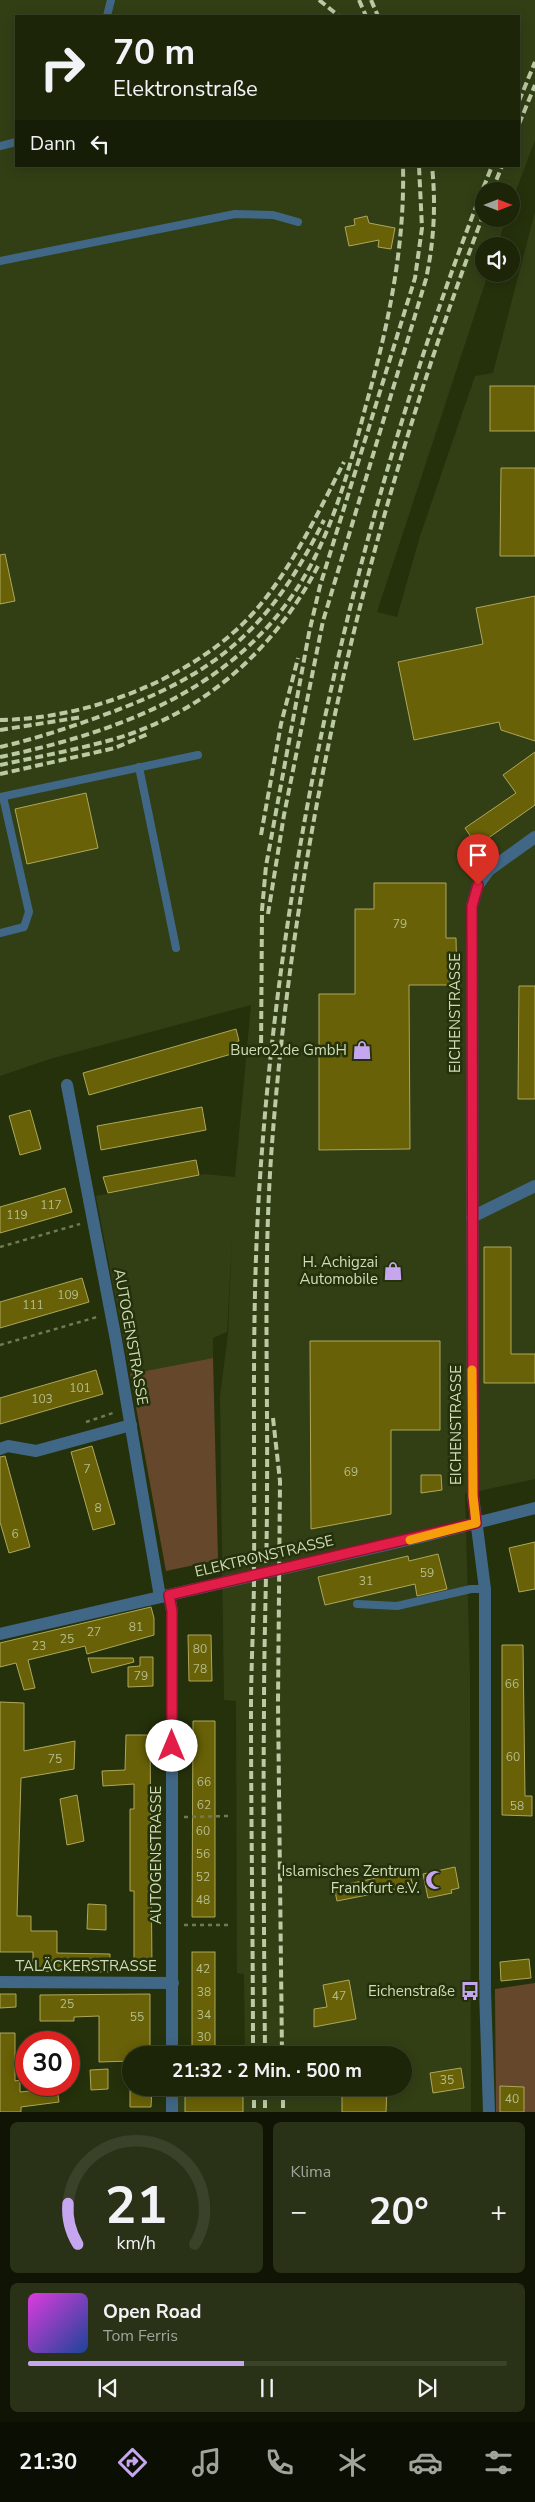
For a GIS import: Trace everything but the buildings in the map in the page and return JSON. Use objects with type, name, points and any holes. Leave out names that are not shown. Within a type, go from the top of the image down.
[{"type":"street","name":"EICHENSTRASSE","points":[[489,2112],[485,1990],[485,1589],[473,1496],[472,906],[478,885],[489,870],[535,837]]},
{"type":"street","name":"AUTOGENSTRASSE","points":[[66,1085],[164,1596],[172,1611],[172,2046]]},
{"type":"street","points":[[472,1217],[535,1186]]},
{"type":"street","points":[[0,1449],[8,1446],[36,1450],[131,1425]]},
{"type":"street","name":"ELEKTRONSTRASSE","points":[[0,1634],[535,1508]]},
{"type":"street","name":"TALÄCKERSTRASSE","points":[[0,1982],[173,1983]]},
{"type":"street","points":[[172,2096],[172,2112]]},
{"type":"lane","points":[[107,15],[111,0]]},
{"type":"lane","points":[[0,146],[15,142]]},
{"type":"lane","points":[[0,261],[235,214],[273,215],[298,222]]},
{"type":"lane","points":[[0,933],[24,927],[29,912],[1,797],[198,755]]},
{"type":"lane","points":[[139,767],[176,948]]},
{"type":"lane","points":[[357,1604],[397,1606],[471,1589],[485,1589]]},
{"type":"path","points":[[0,1247],[93,1220]]},
{"type":"path","points":[[0,1345],[110,1314]]},
{"type":"path","points":[[182,1816],[230,1816]]},
{"type":"path","points":[[182,1925],[228,1925]]},
{"type":"shaded area","points":[[0,0],[535,0],[535,140],[519,182],[475,182],[475,228],[503,228],[500,237],[475,237],[475,282],[485,282],[377,612],[397,617],[420,536],[475,376],[493,373],[517,282],[520,282],[520,270],[535,212],[535,1479],[465,1494],[470,1676],[471,2112],[178,2112],[178,2096],[412,2096],[412,2046],[245,2046],[244,1974],[237,1973],[236,1701],[224,1700],[220,1397],[228,1334],[232,1238],[227,1332],[213,1338],[213,1358],[130,1374],[96,1196],[205,1174],[235,1177],[251,1005],[50,1059],[0,1076]]},
{"type":"shaded area","points":[[213,1358],[218,1560],[166,1571],[130,1374]]},
{"type":"shaded area","points":[[535,1983],[535,2112],[496,2112],[495,1989]]},
{"type":"railway","points":[[319,0],[338,15]]},
{"type":"railway","points":[[359,0],[366,15]]},
{"type":"railway","points":[[371,0],[378,15]]},
{"type":"railway","points":[[520,99],[535,62]]},
{"type":"railway","points":[[520,122],[535,85]]},
{"type":"railway","points":[[0,757],[48,746],[95,732],[140,715],[183,694],[223,668],[259,636],[290,599],[316,555],[332,519],[351,462],[374,376],[394,287],[401,227],[403,167]]},
{"type":"railway","points":[[261,1055],[262,910],[266,866],[309,633],[320,586],[415,278],[422,228],[419,167]]},
{"type":"railway","points":[[268,914],[284,815],[323,621],[426,279],[434,223],[432,167]]},
{"type":"railway","points":[[253,2046],[251,1708],[254,1590],[254,1326],[260,1178],[271,1050],[288,921],[310,792],[337,663],[369,536],[405,410],[447,287],[492,167]]},
{"type":"railway","points":[[496,182],[502,167]]},
{"type":"railway","points":[[265,2046],[264,1681],[267,1519],[267,1274],[269,1187],[283,1025],[299,906],[320,788],[345,671],[374,555],[407,439],[443,326],[479,228]]},
{"type":"railway","points":[[0,720],[34,718],[104,703],[172,675],[203,656],[231,635],[268,595],[304,540],[344,462]]},
{"type":"railway","points":[[0,747],[64,729],[101,716],[177,684],[208,665],[235,644],[260,620],[283,591],[304,558],[324,520]]},
{"type":"railway","points":[[0,765],[111,740],[145,728],[176,713],[206,695],[259,650],[281,624],[319,564]]},
{"type":"railway","points":[[261,835],[281,724],[298,658]]},
{"type":"railway","points":[[0,730],[82,717]]},
{"type":"railway","points":[[0,774],[115,748],[150,733]]},
{"type":"railway","points":[[273,1418],[280,1481],[278,1702],[282,2046]]},
{"type":"railway","points":[[254,2096],[254,2112]]},
{"type":"railway","points":[[265,2096],[265,2112]]},
{"type":"railway","points":[[283,2096],[283,2112]]},
{"type":"slow traffic","points":[[410,1540],[476,1523],[473,1496],[472,1370]]},
{"type":"place","name":"Buero2.de GmbH","points":[[362,1050]]},
{"type":"place","name":"H. Achigzai Automobile","points":[[393,1271]]},
{"type":"place","name":"Islamisches Zentrum Frankfurt e.V.","points":[[435,1880]]},
{"type":"place","name":"Eichenstraße","points":[[470,1991]]},
{"type":"route","points":[[172,1746],[172,1611],[169,1595],[476,1523],[473,1496],[472,906],[478,885]]}]
